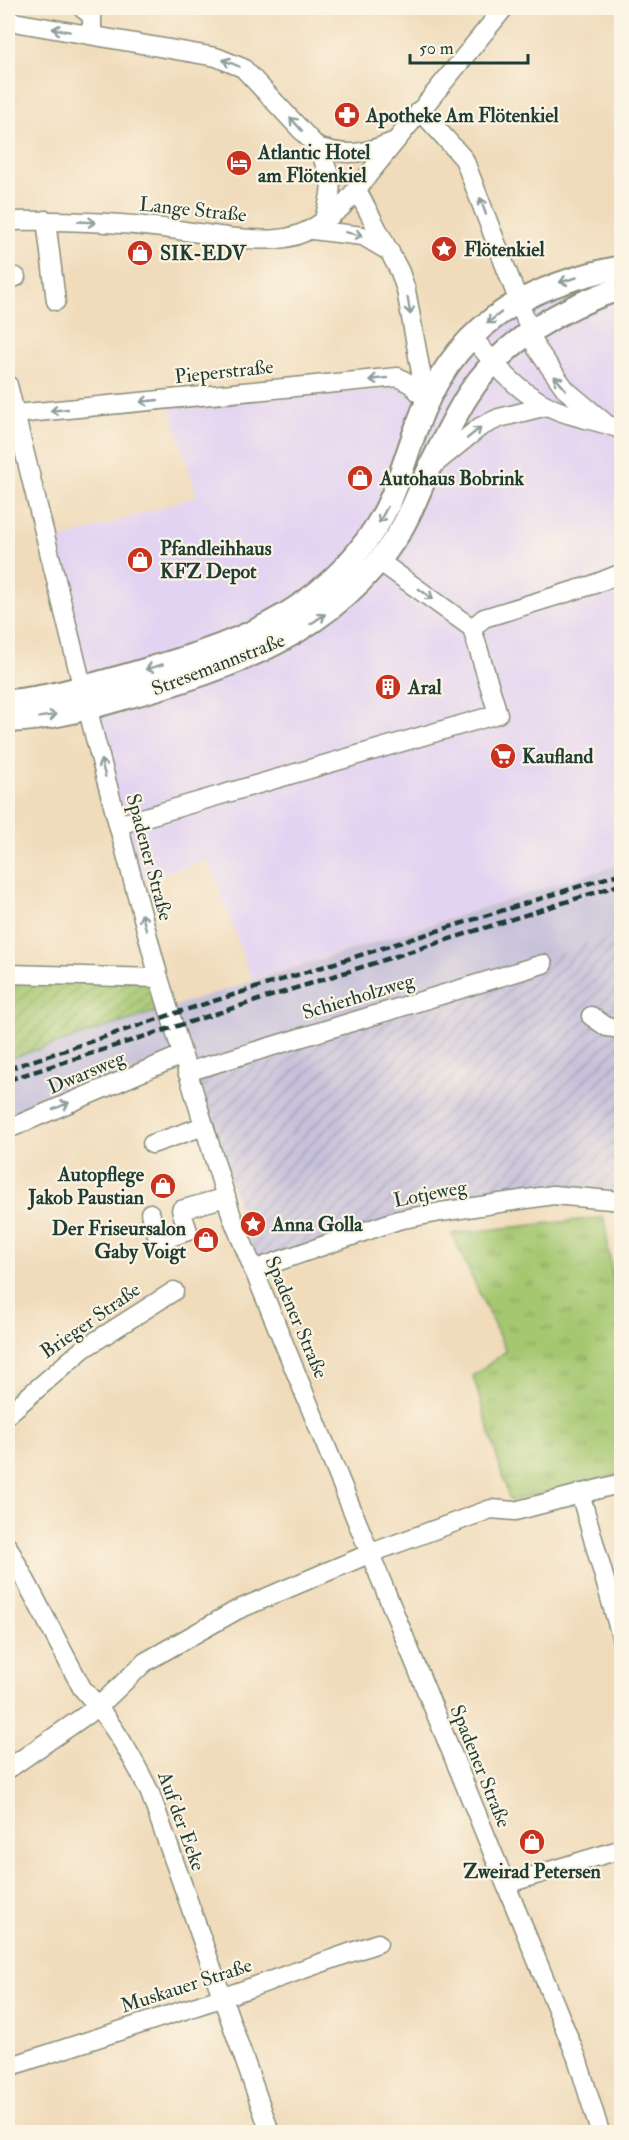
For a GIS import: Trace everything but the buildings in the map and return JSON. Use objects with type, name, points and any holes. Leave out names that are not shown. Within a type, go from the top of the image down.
[{"type":"main road","name":"Stresemannstraße","points":[[8,721],[85,697],[202,653],[278,621],[310,600],[338,574],[377,526],[397,484],[427,401],[457,350],[517,301],[554,284],[621,267]]},
{"type":"main road","name":"Stresemannstraße","points":[[8,701],[85,697],[182,681],[256,653],[292,636],[338,604],[379,561],[409,515],[467,396],[494,364],[529,332],[567,309],[621,288]]},
{"type":"street","points":[[82,8],[92,16],[92,35]]},
{"type":"street","name":"Lange Straße","points":[[8,221],[46,220],[133,224],[263,239],[295,236],[317,226],[342,207],[504,8]]},
{"type":"street","points":[[8,21],[216,57],[243,68],[317,147],[329,173],[333,191],[317,226],[363,236],[391,252]]},
{"type":"street","points":[[420,110],[464,159],[537,349],[560,384],[604,422]]},
{"type":"street","points":[[317,147],[341,155],[353,155],[395,141]]},
{"type":"street","points":[[357,190],[391,252],[406,290],[427,401]]},
{"type":"street","points":[[46,220],[56,301]]},
{"type":"street","points":[[472,336],[494,364],[547,406],[569,415],[604,422],[621,430]]},
{"type":"street","name":"Pieperstraße","points":[[16,414],[398,377],[412,385],[427,401]]},
{"type":"street","name":"Spadener Straße","points":[[8,385],[85,697],[159,978],[226,1197],[253,1270],[577,2058],[600,2133]]},
{"type":"street","points":[[429,470],[480,427],[499,418],[547,406]]},
{"type":"street","points":[[118,825],[498,714],[472,628],[379,561]]},
{"type":"street","points":[[472,628],[484,618],[592,585],[621,573]]},
{"type":"street","name":"Schierholzweg","points":[[184,1064],[543,964]]},
{"type":"street","points":[[8,974],[159,978]]},
{"type":"street","points":[[591,1016],[607,1027],[621,1029]]},
{"type":"street","name":"Dwarsweg","points":[[8,1129],[184,1064]]},
{"type":"street","points":[[152,1144],[204,1126]]},
{"type":"street","name":"Lotjeweg","points":[[253,1270],[398,1220],[553,1195],[621,1201]]},
{"type":"street","points":[[150,1213],[159,1241],[188,1231],[182,1210],[226,1197]]},
{"type":"street","name":"Brieger Straße","points":[[8,1414],[83,1348],[174,1291]]},
{"type":"street","points":[[8,1769],[99,1706],[145,1662],[237,1610],[371,1553],[491,1509],[515,1512],[621,1483]]},
{"type":"street","points":[[580,1493],[621,1640]]},
{"type":"street","name":"Auf der Eeke","points":[[8,1547],[82,1688],[99,1706],[135,1760],[150,1793],[270,2133]]},
{"type":"street","points":[[506,1884],[621,1849]]},
{"type":"street","name":"Muskauer Straße","points":[[8,2067],[221,1998],[378,1943]]},
{"type":"shaded area","points":[[621,262],[621,864],[252,980],[209,860],[137,881],[50,543],[197,496],[170,407],[424,385],[464,334]]},
{"type":"shaded area","points":[[621,864],[621,931],[552,955],[192,1063],[188,1050],[8,1122],[8,1059]]},
{"type":"shaded area","points":[[621,931],[621,1190],[552,1187],[256,1260],[192,1063],[552,955]]},
{"type":"green space","points":[[8,977],[159,981],[167,1008],[8,1059]]},
{"type":"green space","points":[[604,1217],[621,1337],[621,1474],[510,1501],[473,1376],[506,1351],[452,1234]]},
{"type":"railway","points":[[8,1069],[182,1011],[622,873]]},
{"type":"railway","points":[[8,1080],[622,884]]},
{"type":"place","name":"Apotheke Am Flötenkiel","points":[[347,115]]},
{"type":"place","name":"Atlantic Hotel am Flötenkiel","points":[[239,163]]},
{"type":"place","name":"Flötenkiel","points":[[444,249]]},
{"type":"place","name":"SIK-EDV","points":[[140,253]]},
{"type":"place","name":"Autohaus Bobrink","points":[[360,478]]},
{"type":"place","name":"Pfandleihhaus KFZ Depot","points":[[140,560]]},
{"type":"place","name":"Aral","points":[[388,687]]},
{"type":"place","name":"Kaufland","points":[[503,756]]},
{"type":"place","name":"Autopflege Jakob Paustian","points":[[163,1186]]},
{"type":"place","name":"Anna Golla","points":[[253,1224]]},
{"type":"place","name":"Der Friseursalon Gaby Voigt","points":[[206,1240]]},
{"type":"place","name":"Zweirad Petersen","points":[[532,1842]]}]
